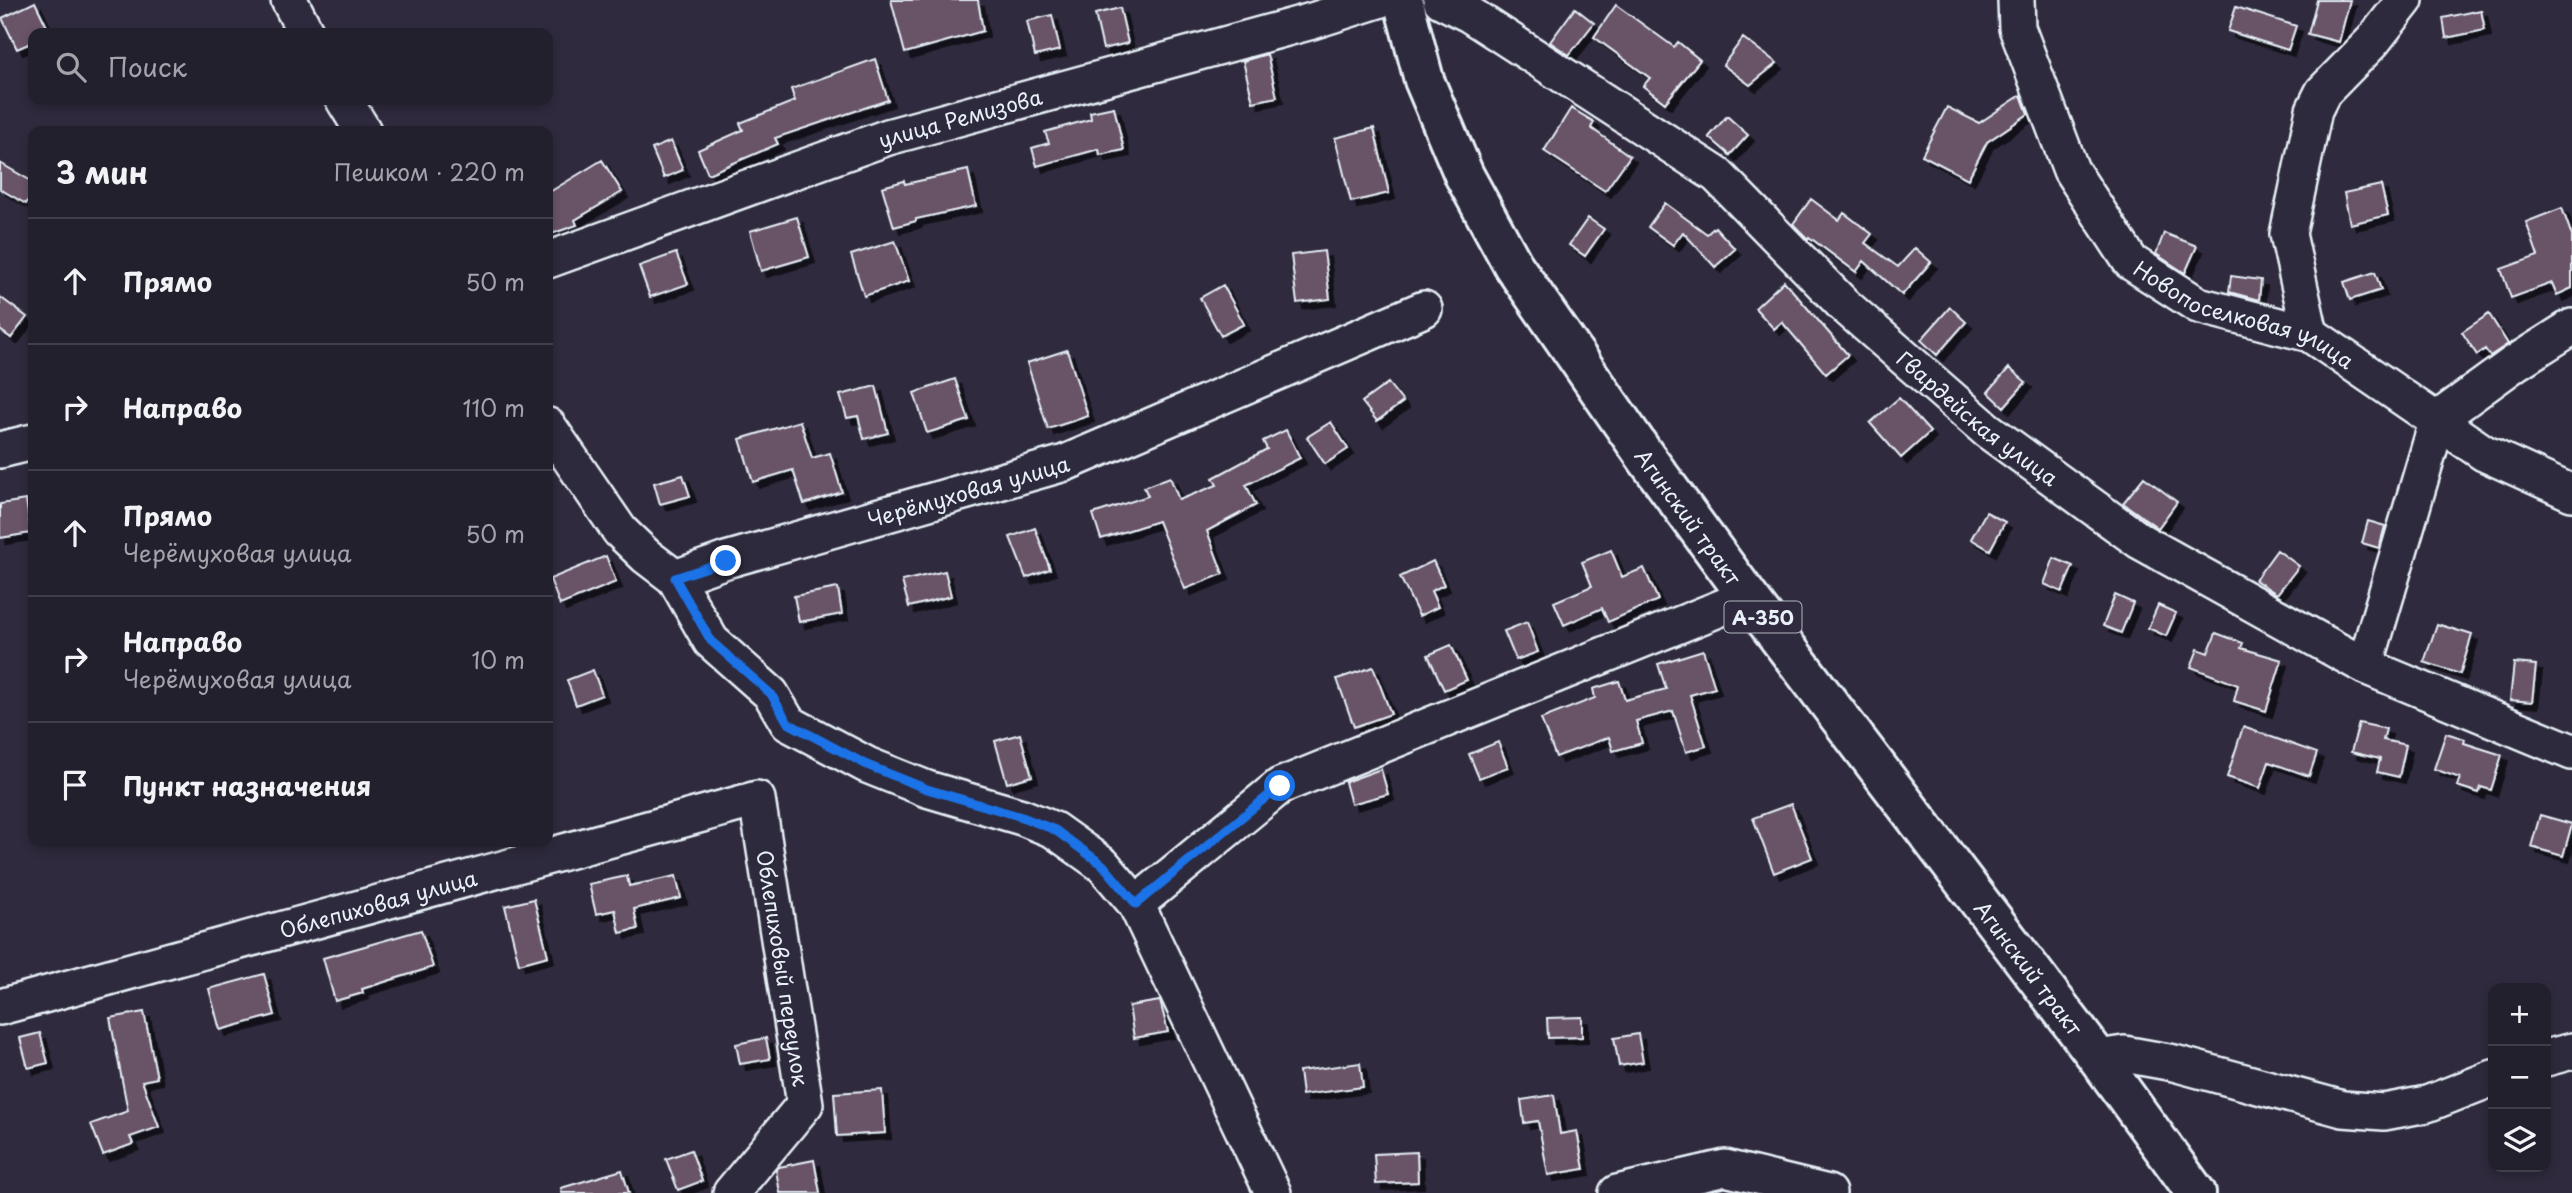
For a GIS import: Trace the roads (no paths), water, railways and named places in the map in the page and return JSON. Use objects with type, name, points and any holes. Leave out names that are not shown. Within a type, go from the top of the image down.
[{"type":"highway","name":"Агинский тракт","points":[[1403,0],[1423,80],[1464,175],[1513,265],[1647,459],[1748,597],[2098,1058],[2196,1193]]},
{"type":"street","points":[[289,0],[303,28]]},
{"type":"street","name":"улица Ремизова","points":[[553,258],[888,136],[1312,21],[1378,0]]},
{"type":"street","name":"Гвардейская улица","points":[[1441,0],[1469,14],[1717,175],[1844,305],[1977,421],[2129,533],[2365,666],[2572,752]]},
{"type":"street","name":"Новопоселковая улица","points":[[2016,0],[2017,28],[2071,170],[2131,262],[2198,305],[2309,334],[2438,419],[2484,453],[2572,493]]},
{"type":"street","points":[[2309,334],[2288,234],[2314,110],[2323,92],[2372,41],[2404,0]]},
{"type":"street","points":[[347,105],[360,126]]},
{"type":"street","name":"Черёмуховая улица","points":[[675,578],[1065,463],[1424,309]]},
{"type":"street","points":[[2365,666],[2438,419],[2515,363],[2572,327]]},
{"type":"street","points":[[553,433],[620,531],[646,556],[675,578],[711,641],[771,694],[788,723],[867,765],[927,789],[1022,817],[1055,830],[1103,865],[1136,904],[1273,1193]]},
{"type":"street","points":[[0,450],[28,443]]},
{"type":"street","points":[[1136,904],[1280,786],[1748,597]]},
{"type":"street","name":"Облепиховая улица","points":[[0,1007],[757,799]]},
{"type":"street","name":"Облепиховый переулок","points":[[731,1193],[805,1104],[757,799]]},
{"type":"street","points":[[2551,1057],[2572,1051]]},
{"type":"street","points":[[2098,1058],[2123,1054],[2174,1063],[2343,1110],[2384,1112],[2427,1104],[2488,1080]]},
{"type":"street","points":[[1616,1193],[1725,1168],[1828,1193]]}]
